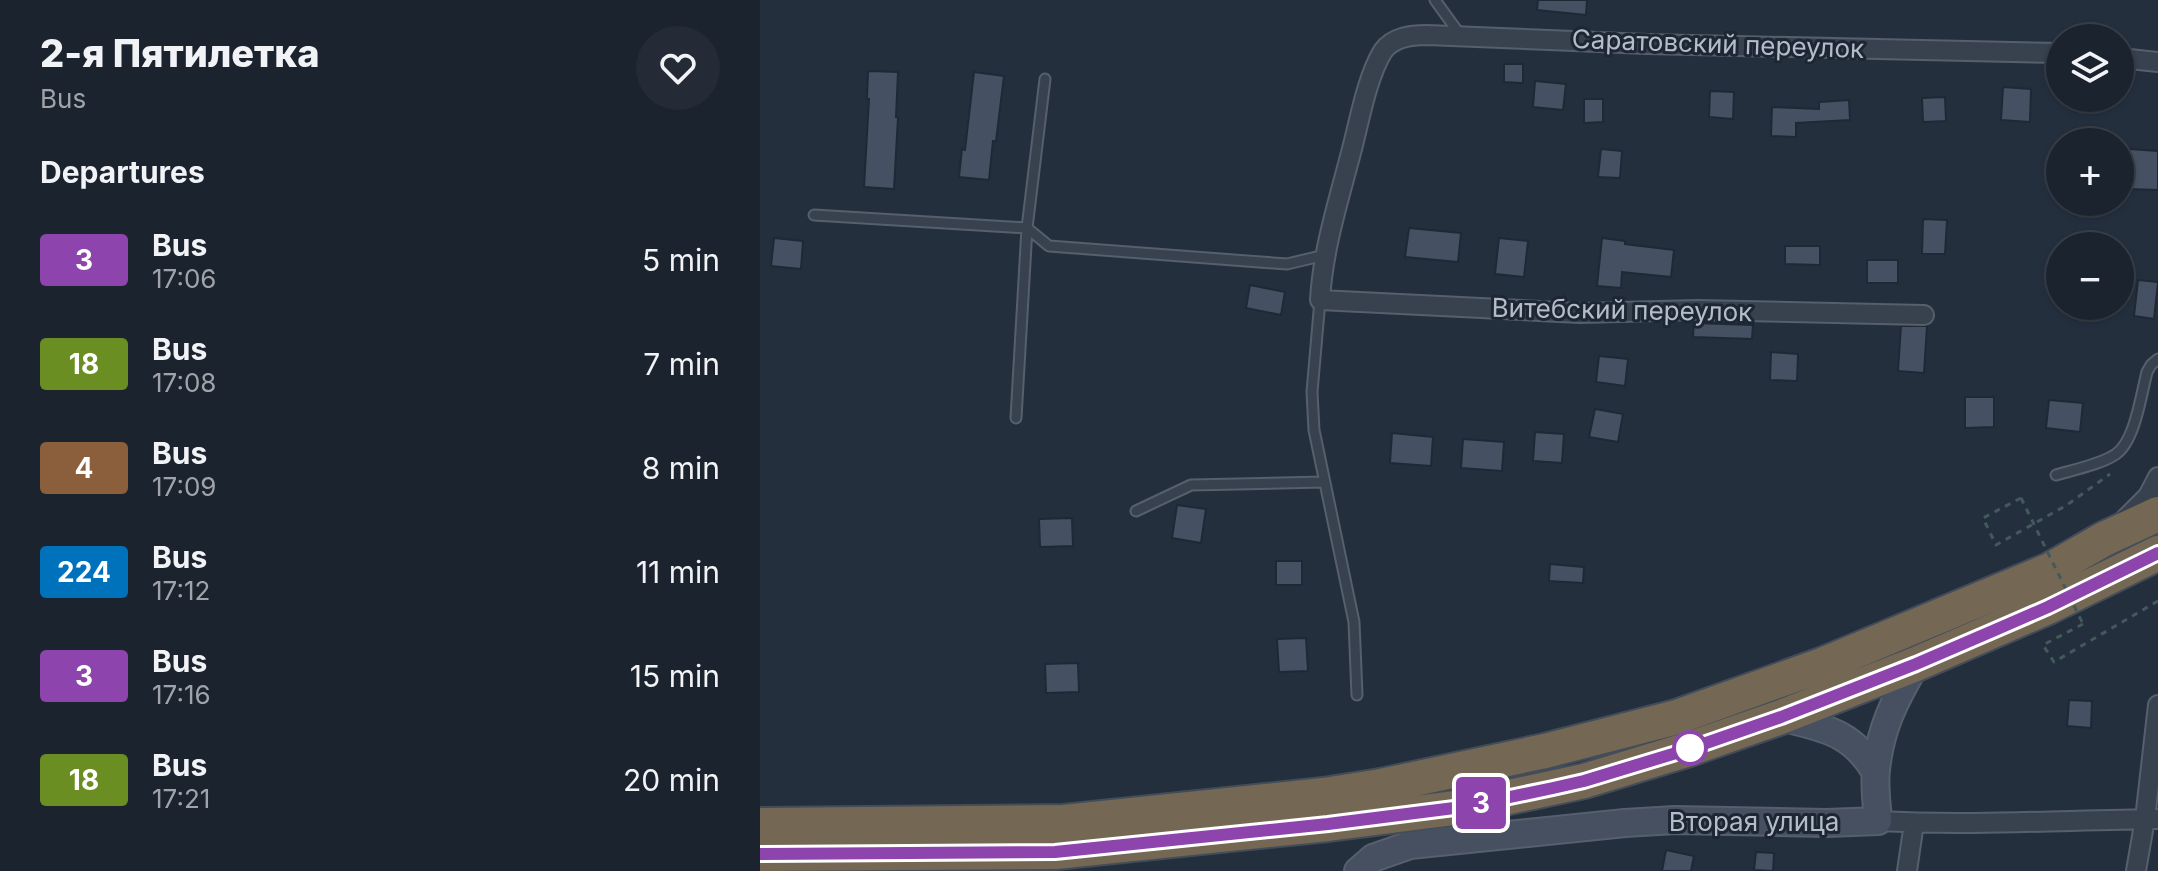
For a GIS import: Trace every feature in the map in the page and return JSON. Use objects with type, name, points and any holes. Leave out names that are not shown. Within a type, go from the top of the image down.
[{"type":"highway","points":[[760,825],[1064,822],[1324,795],[1545,751],[1677,717],[1822,665],[2050,570],[2104,539],[2158,514]]},
{"type":"highway","points":[[760,854],[1055,852],[1462,807],[1584,781],[1781,717],[1916,664],[2048,607],[2158,553]]},
{"type":"main road","points":[[1878,821],[1875,771],[1887,717],[1916,664]]},
{"type":"main road","points":[[1781,717],[1844,737],[1857,747],[1875,771]]},
{"type":"main road","name":"Вторая улица","points":[[1358,871],[1373,858],[1410,845],[1625,823],[1675,820],[1878,821]]},
{"type":"street","name":"Саратовский переулок","points":[[1325,255],[1368,89],[1382,52],[1401,38],[1414,35],[2046,53]]},
{"type":"street","points":[[2134,59],[2158,62]]},
{"type":"street","points":[[1320,300],[1325,255]]},
{"type":"street","name":"Витебский переулок","points":[[1320,300],[1580,313],[1698,310],[1924,315]]},
{"type":"street","points":[[2104,539],[2148,496],[2158,477]]},
{"type":"street","points":[[2136,871],[2152,819],[2158,705]]},
{"type":"street","name":"Вторая улица","points":[[1878,821],[2152,819]]},
{"type":"street","points":[[1907,871],[1914,823]]},
{"type":"lane","points":[[1435,0],[1462,38]]},
{"type":"lane","points":[[1016,418],[1027,228],[1045,79]]},
{"type":"lane","points":[[814,215],[1027,228],[1049,246],[1287,264],[1325,255]]},
{"type":"lane","points":[[1320,300],[1312,392],[1314,430],[1354,622],[1357,695]]},
{"type":"lane","points":[[2056,475],[2110,458],[2122,449],[2129,438],[2147,372],[2158,359]]},
{"type":"lane","points":[[1136,511],[1191,485],[1323,482]]},
{"type":"path","points":[[1983,518],[2021,498],[2083,624],[2043,645],[2054,662],[2158,601]]},
{"type":"building","points":[[1538,0],[1587,0],[1586,15],[1537,10]]},
{"type":"building","points":[[1504,64],[1523,64],[1523,83],[1504,82]]},
{"type":"building","points":[[868,71],[898,72],[894,189],[864,187]]},
{"type":"building","points":[[974,72],[1004,76],[989,180],[959,177]]},
{"type":"building","points":[[1535,81],[1566,84],[1563,110],[1533,107]]},
{"type":"building","points":[[2003,87],[2031,89],[2030,122],[2001,120]]},
{"type":"building","points":[[1710,91],[1734,92],[1733,119],[1709,117]]},
{"type":"building","points":[[1945,97],[1946,121],[1923,122],[1922,98]]},
{"type":"building","points":[[1584,99],[1603,99],[1603,122],[1584,123]]},
{"type":"building","points":[[1849,100],[1850,120],[1796,123],[1796,137],[1771,136],[1772,107],[1819,109],[1819,102]]},
{"type":"building","points":[[1601,149],[1622,151],[1620,178],[1598,177]]},
{"type":"building","points":[[2134,149],[2158,151],[2158,190],[2134,189]]},
{"type":"building","points":[[1923,219],[1947,220],[1945,254],[1922,254]]},
{"type":"building","points":[[1409,228],[1461,233],[1458,262],[1405,257]]},
{"type":"building","points":[[774,238],[803,241],[801,269],[771,266]]},
{"type":"building","points":[[1499,238],[1528,241],[1524,277],[1495,274]]},
{"type":"building","points":[[1602,238],[1674,250],[1671,277],[1622,272],[1621,288],[1597,286]]},
{"type":"building","points":[[1785,246],[1820,246],[1820,265],[1785,264]]},
{"type":"building","points":[[1867,260],[1898,260],[1898,283],[1867,283]]},
{"type":"building","points":[[2138,280],[2158,282],[2154,319],[2134,316]]},
{"type":"building","points":[[1250,285],[1285,292],[1281,315],[1246,308]]},
{"type":"building","points":[[1694,323],[1753,325],[1752,339],[1693,337]]},
{"type":"building","points":[[1901,326],[1927,326],[1924,373],[1898,371]]},
{"type":"building","points":[[1771,352],[1798,354],[1797,381],[1770,380]]},
{"type":"building","points":[[1599,356],[1628,359],[1625,386],[1596,382]]},
{"type":"building","points":[[1965,397],[1994,397],[1994,427],[1965,428]]},
{"type":"building","points":[[2049,400],[2083,403],[2080,432],[2046,428]]},
{"type":"building","points":[[1595,409],[1623,414],[1618,442],[1589,437]]},
{"type":"building","points":[[1535,432],[1564,434],[1562,463],[1533,461]]},
{"type":"building","points":[[1392,433],[1433,437],[1431,466],[1390,463]]},
{"type":"building","points":[[1463,439],[1504,442],[1502,471],[1461,468]]},
{"type":"building","points":[[1177,505],[1206,509],[1201,543],[1172,538]]},
{"type":"building","points":[[1072,518],[1073,546],[1040,547],[1039,519]]},
{"type":"building","points":[[1276,561],[1302,561],[1302,585],[1276,585]]},
{"type":"building","points":[[1550,564],[1584,567],[1583,583],[1549,581]]},
{"type":"building","points":[[1306,638],[1308,671],[1279,672],[1277,639]]},
{"type":"building","points":[[1078,663],[1079,692],[1046,693],[1045,664]]},
{"type":"building","points":[[2069,700],[2092,701],[2091,728],[2067,726]]},
{"type":"building","points":[[1666,850],[1694,856],[1691,871],[1662,871]]},
{"type":"building","points":[[1756,852],[1774,853],[1773,871],[1754,870]]},
{"type":"bus line","name":"3","points":[[760,854],[1055,852],[1462,807],[1553,788],[1686,750],[1781,717],[1916,664],[2048,607],[2158,553]]}]
